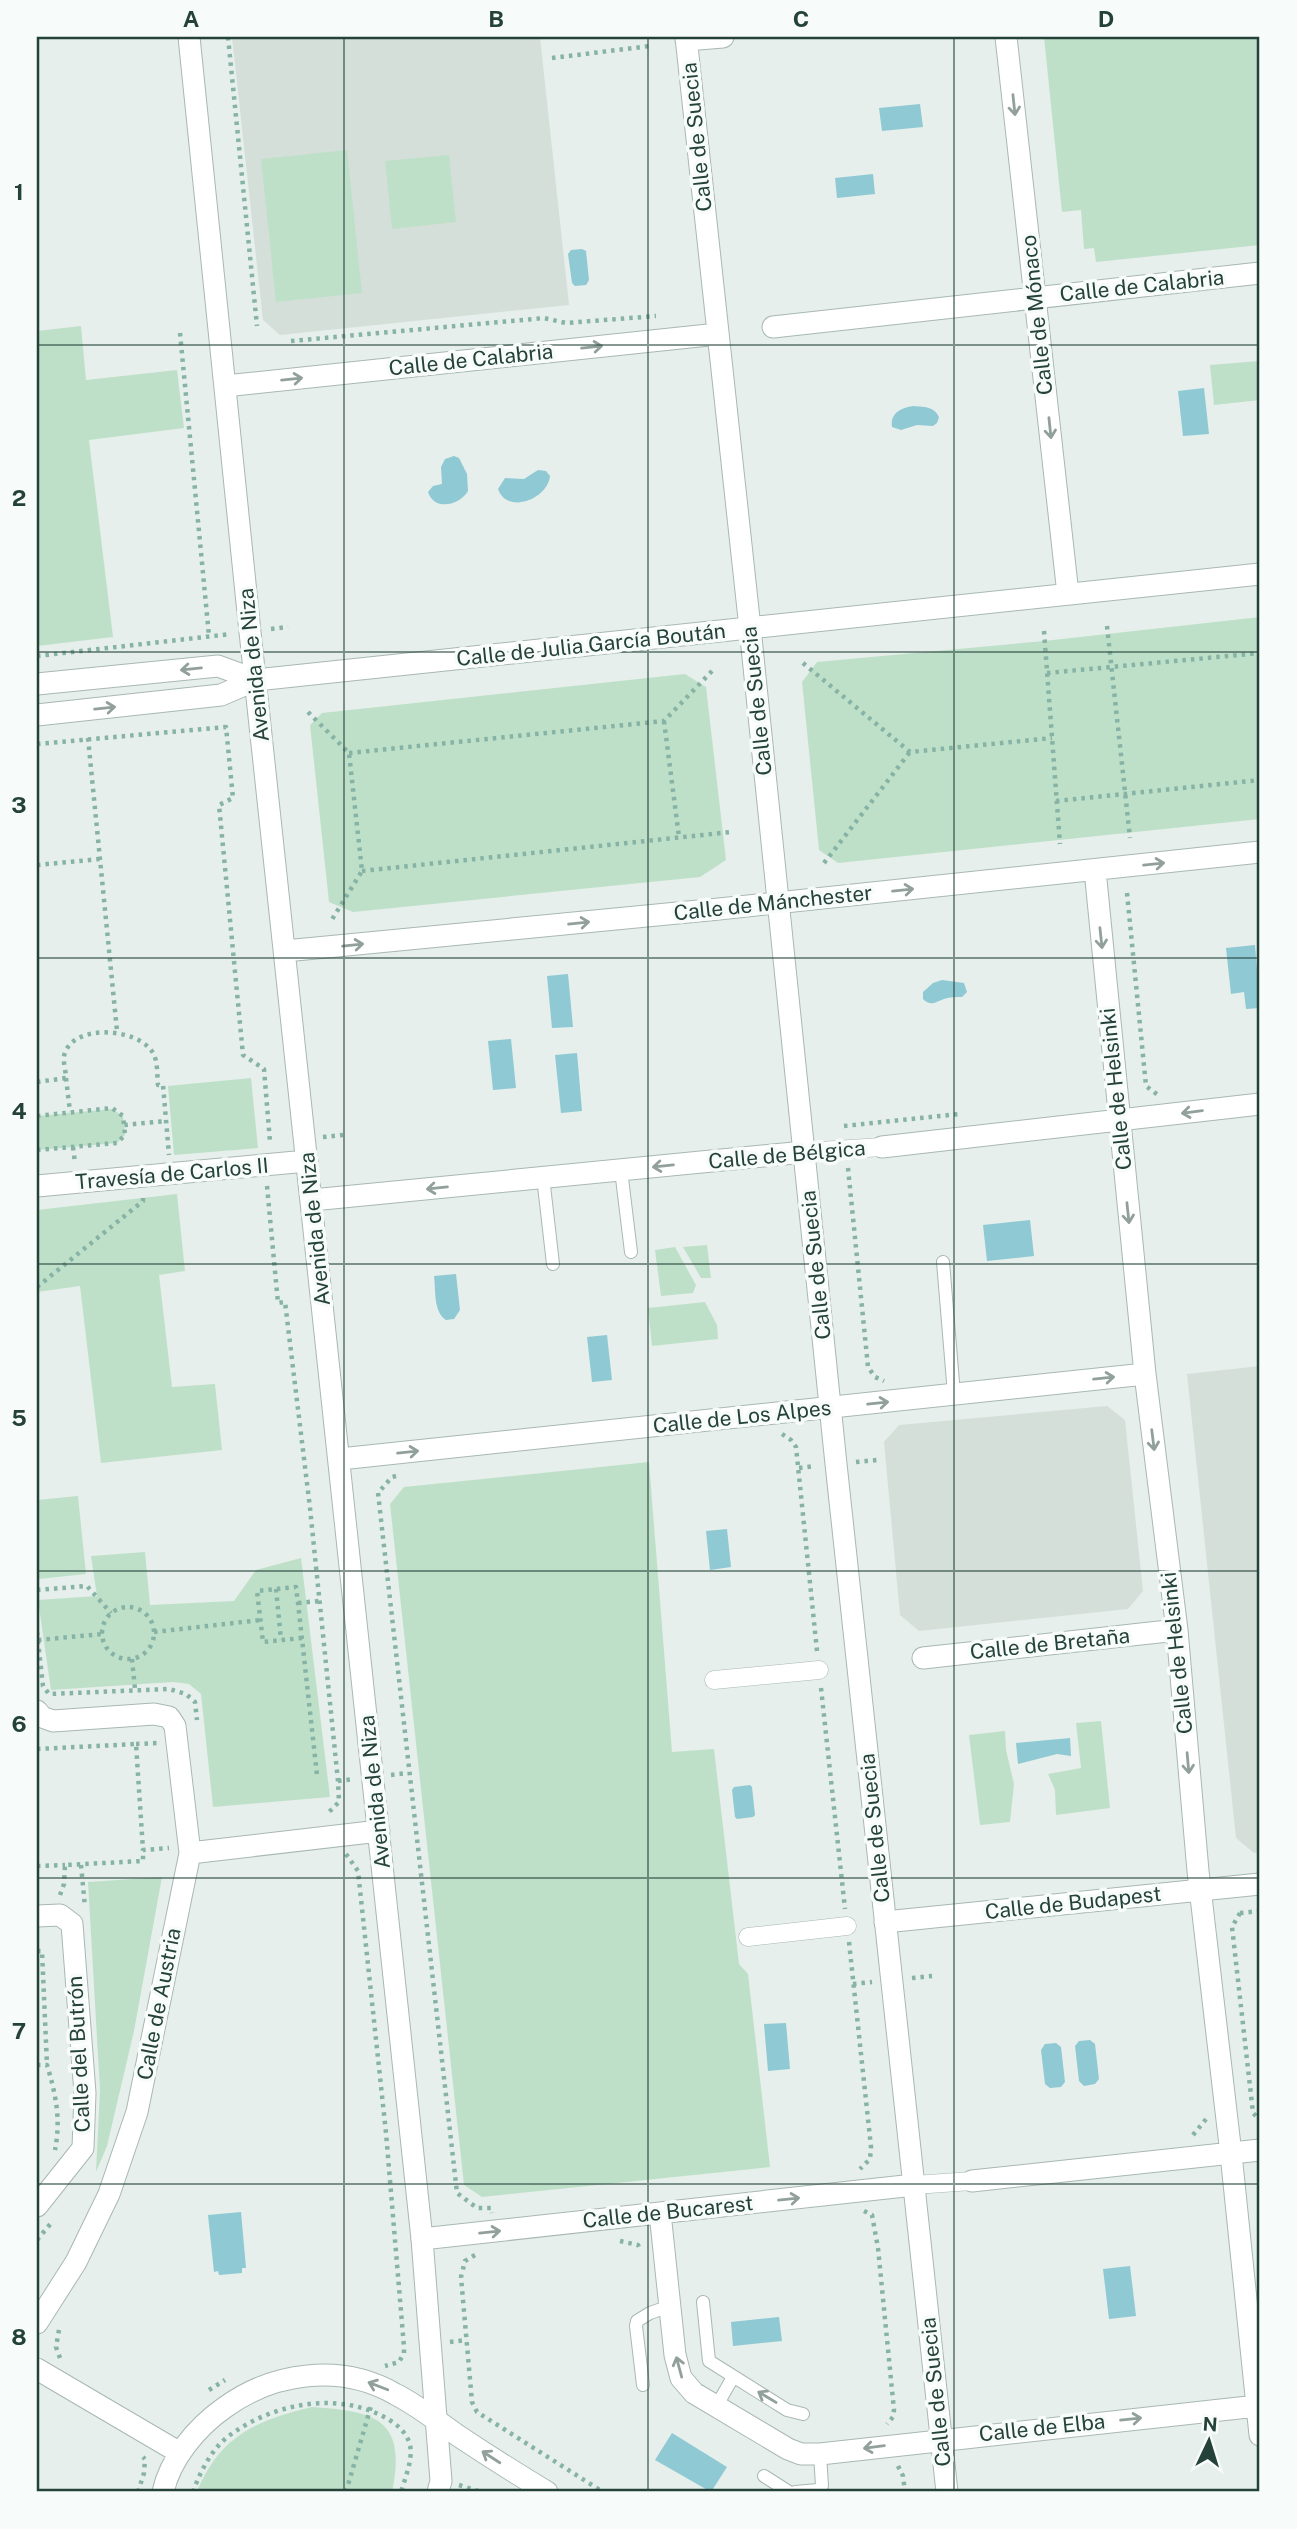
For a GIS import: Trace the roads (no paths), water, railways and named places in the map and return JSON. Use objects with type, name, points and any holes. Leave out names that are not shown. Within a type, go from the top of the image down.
[{"type":"street","name":"Avenida de Niza","points":[[189,37],[422,2239],[442,2481],[438,2492]]},
{"type":"street","points":[[686,38],[723,37]]},
{"type":"street","name":"Calle de Mónaco","points":[[1006,37],[1068,594]]},
{"type":"street","name":"Calle de Suecia","points":[[686,38],[947,2492]]},
{"type":"street","name":"Calle de Calabria","points":[[773,327],[1260,273]]},
{"type":"street","name":"Calle de Calabria","points":[[225,386],[718,334]]},
{"type":"street","name":"Calle de Julia García Boután","points":[[37,715],[221,695],[256,680],[1260,574]]},
{"type":"street","name":"Calle de Julia García Boután","points":[[37,684],[218,666],[256,680]]},
{"type":"street","name":"Calle de Mánchester","points":[[285,951],[1260,852]]},
{"type":"street","name":"Calle de Helsinki","points":[[1094,870],[1145,1374],[1177,1630],[1200,1889],[1260,2435]]},
{"type":"street","name":"Calle de Bélgica","points":[[312,1200],[804,1152],[882,1147],[1260,1104]]},
{"type":"street","name":"Travesía de Carlos II","points":[[37,1186],[307,1161]]},
{"type":"street","name":"Calle de Los Alpes","points":[[340,1459],[1145,1374]]},
{"type":"street","name":"Calle de Bretaña","points":[[923,1658],[1177,1630]]},
{"type":"street","points":[[715,1680],[819,1670]]},
{"type":"street","name":"Calle de Austria","points":[[37,1711],[42,1717],[53,1721],[154,1714],[169,1717],[175,1726],[180,1850],[137,2112],[109,2194],[76,2262],[37,2323]]},
{"type":"street","points":[[180,1850],[379,1831]]},
{"type":"street","name":"Calle de Budapest","points":[[885,1922],[1260,1884]]},
{"type":"street","name":"Calle del Butrón","points":[[37,1916],[60,1915],[72,1924],[85,2093],[83,2148],[37,2206]]},
{"type":"street","points":[[748,1937],[847,1926]]},
{"type":"street","points":[[914,2185],[1260,2150]]},
{"type":"street","name":"Calle de Bucarest","points":[[422,2239],[660,2213],[855,2201],[914,2185]]},
{"type":"street","name":"Calle de Elba","points":[[660,2213],[675,2355],[681,2378],[694,2393],[716,2407],[801,2454],[1257,2406]]},
{"type":"street","points":[[37,2369],[180,2453]]},
{"type":"street","points":[[163,2492],[180,2453],[212,2417],[257,2388],[303,2376],[355,2378],[395,2393],[547,2492]]},
{"type":"lane","points":[[621,1170],[631,1252]]},
{"type":"lane","points":[[543,1177],[553,1264]]},
{"type":"lane","points":[[943,1262],[954,1394]]},
{"type":"lane","points":[[703,2302],[709,2361],[787,2410],[803,2414]]},
{"type":"lane","points":[[643,2385],[637,2321],[670,2306]]},
{"type":"lane","points":[[716,2407],[733,2377]]},
{"type":"lane","points":[[795,2492],[818,2490],[822,2486],[820,2454]]},
{"type":"lane","points":[[764,2476],[789,2492]]},
{"type":"water","points":[[920,104],[923,127],[882,131],[879,108]]},
{"type":"water","points":[[873,174],[875,194],[837,198],[835,178]]},
{"type":"water","points":[[571,250],[586,251],[589,280],[586,285],[575,286],[572,283],[568,254]]},
{"type":"water","points":[[1204,388],[1209,434],[1183,436],[1178,391]]},
{"type":"water","points":[[913,406],[934,411],[939,417],[937,423],[933,426],[917,425],[901,430],[892,427],[897,412]]},
{"type":"water","points":[[454,456],[459,458],[467,474],[468,491],[453,503],[441,504],[431,498],[428,492],[433,486],[442,484],[441,467],[445,459]]},
{"type":"water","points":[[538,470],[546,471],[550,476],[548,484],[527,501],[510,501],[503,497],[498,489],[505,478],[524,479]]},
{"type":"water","points":[[1255,945],[1260,1008],[1246,1009],[1244,992],[1231,994],[1226,948]]},
{"type":"water","points":[[568,974],[573,1027],[552,1028],[547,976]]},
{"type":"water","points":[[942,980],[964,983],[967,992],[962,997],[928,1003],[923,999],[923,992],[933,983]]},
{"type":"water","points":[[511,1039],[516,1088],[493,1090],[488,1041]]},
{"type":"water","points":[[577,1053],[582,1111],[561,1113],[555,1055]]},
{"type":"water","points":[[1030,1220],[1034,1256],[987,1261],[983,1225]]},
{"type":"water","points":[[456,1274],[460,1310],[454,1319],[446,1320],[437,1306],[434,1276]]},
{"type":"water","points":[[607,1335],[612,1380],[592,1382],[587,1337]]},
{"type":"water","points":[[727,1529],[731,1567],[710,1570],[706,1531]]},
{"type":"water","points":[[1070,1738],[1071,1756],[1057,1754],[1018,1764],[1016,1743]]},
{"type":"water","points":[[750,1785],[755,1815],[737,1819],[732,1790],[734,1787]]},
{"type":"water","points":[[786,2023],[790,2069],[768,2071],[764,2024]]},
{"type":"water","points":[[1090,2040],[1095,2044],[1099,2079],[1095,2084],[1084,2086],[1079,2081],[1075,2046],[1079,2041]]},
{"type":"water","points":[[1056,2043],[1061,2047],[1065,2082],[1061,2087],[1050,2088],[1045,2084],[1041,2050],[1045,2044]]},
{"type":"water","points":[[241,2212],[246,2268],[242,2268],[242,2273],[219,2275],[218,2271],[214,2272],[208,2215]]},
{"type":"water","points":[[1130,2266],[1136,2316],[1109,2319],[1103,2269]]},
{"type":"water","points":[[779,2317],[782,2341],[733,2346],[731,2322]]},
{"type":"water","points":[[672,2433],[727,2467],[711,2492],[655,2460]]}]
